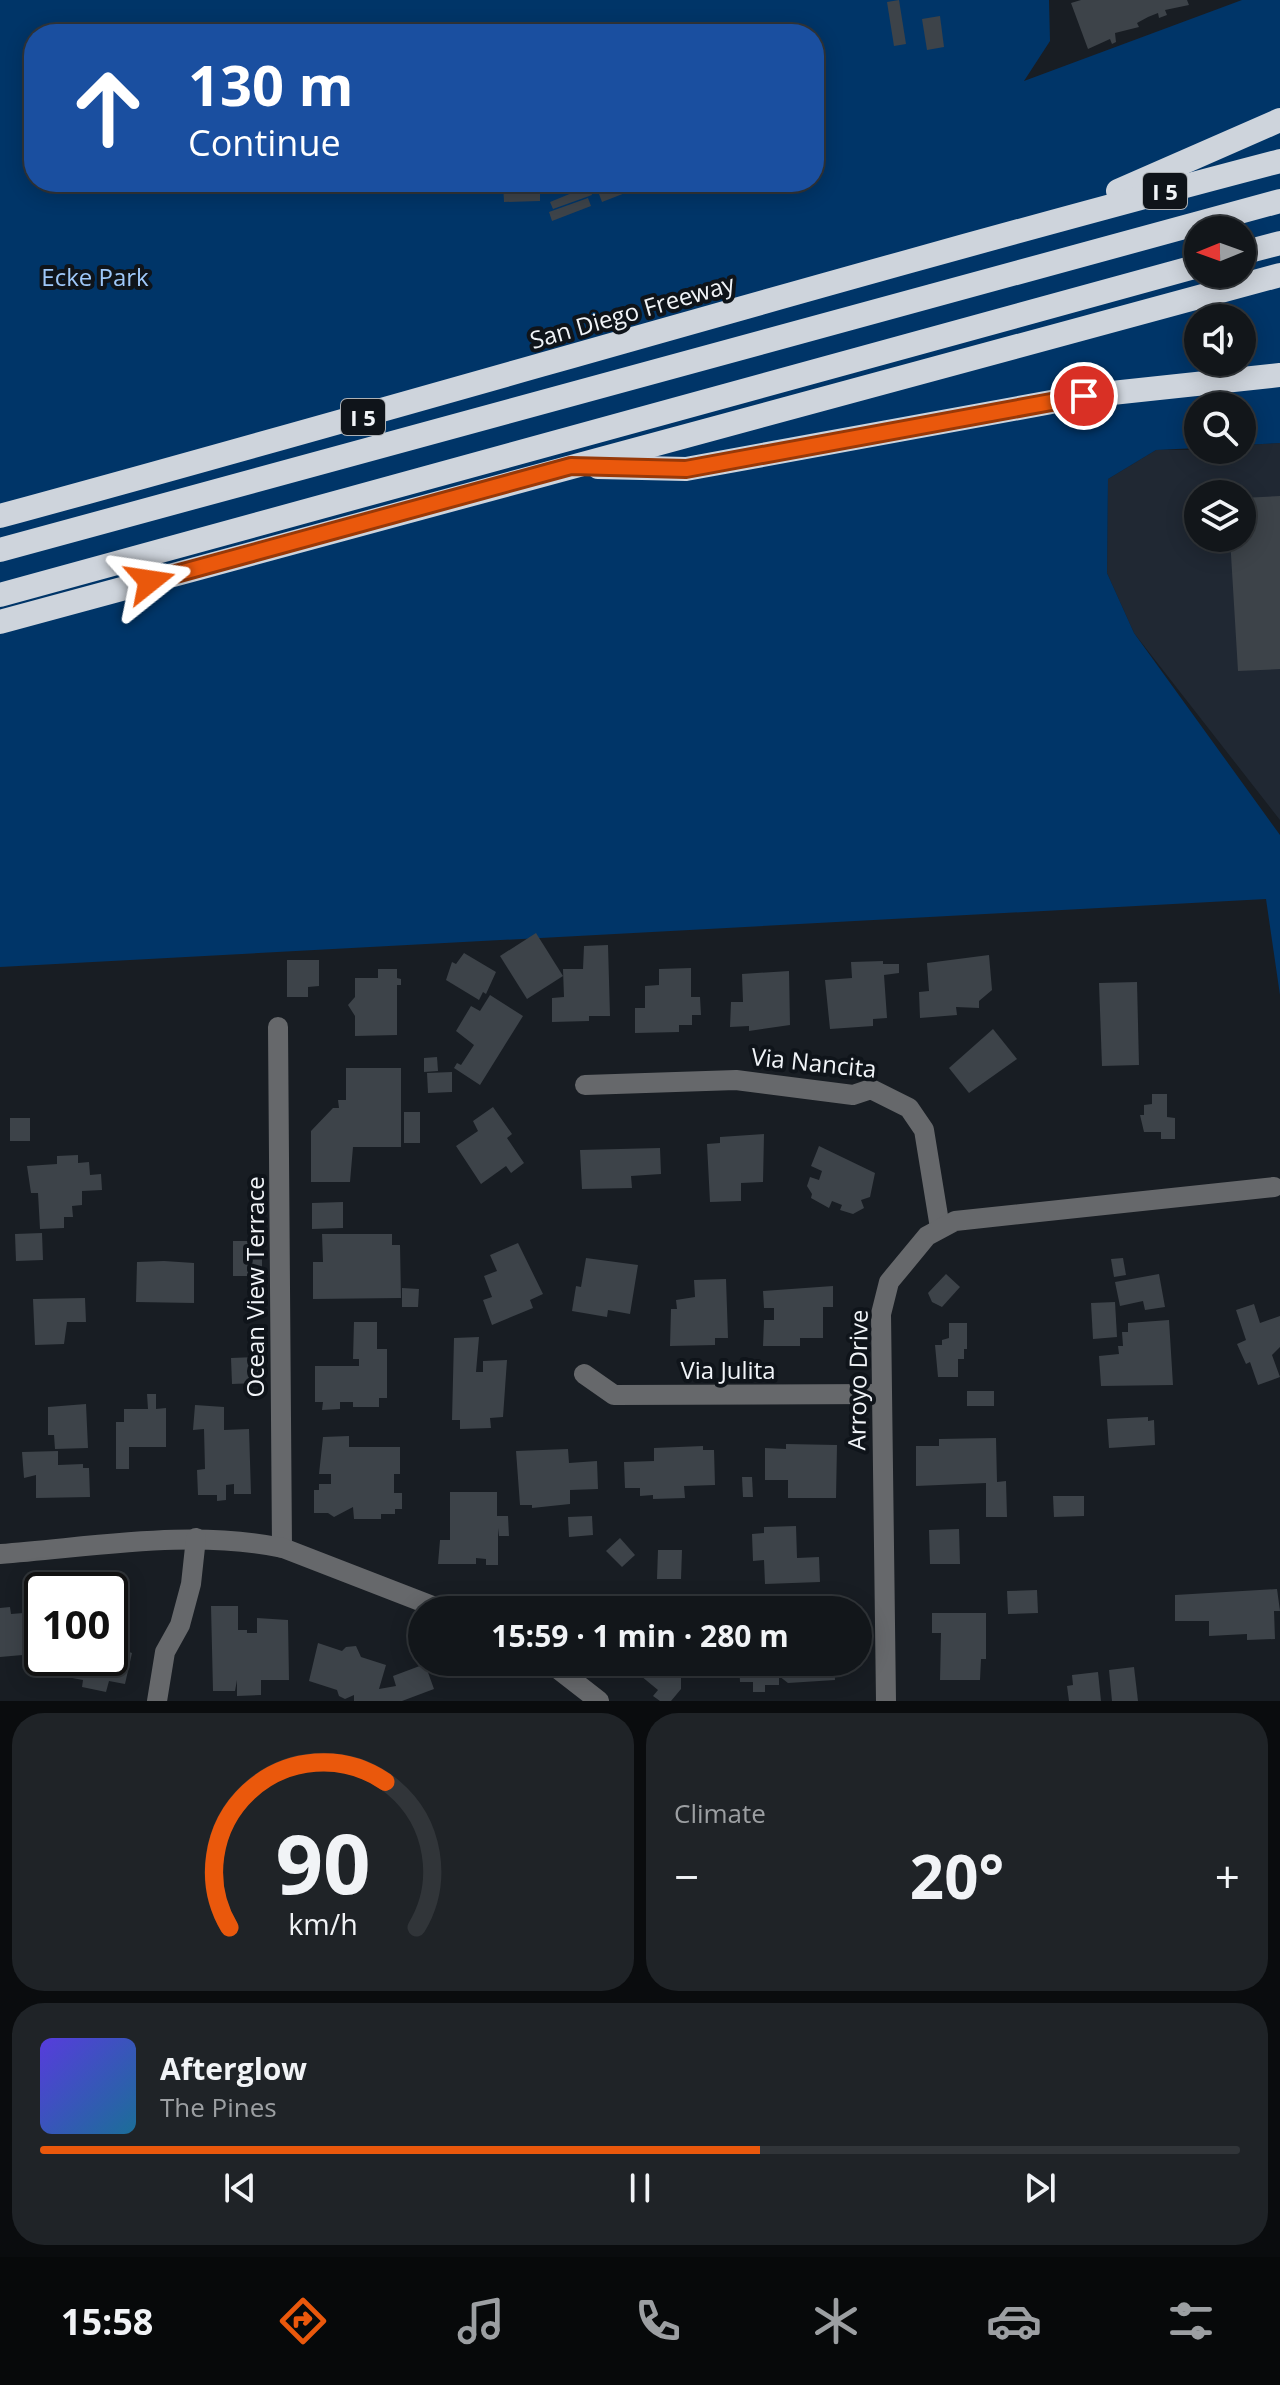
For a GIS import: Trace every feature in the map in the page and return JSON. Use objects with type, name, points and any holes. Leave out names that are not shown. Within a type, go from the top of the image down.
[{"type":"highway","points":[[1050,221],[1280,120]]},
{"type":"highway","name":"San Diego Freeway","points":[[0,516],[316,430],[1050,221],[1280,161]]},
{"type":"highway","points":[[0,550],[1280,201]]},
{"type":"highway","points":[[1256,249],[1280,243]]},
{"type":"highway","points":[[0,595],[1184,270]]},
{"type":"highway","points":[[0,622],[1280,275]]},
{"type":"highway","points":[[571,466],[686,469],[1084,396],[1280,375]]},
{"type":"street","name":"Ocean View Terrace","points":[[278,1027],[282,1548]]},
{"type":"street","name":"Via Nancita","points":[[585,1085],[736,1080],[853,1095],[871,1089],[909,1108],[924,1130],[940,1228]]},
{"type":"street","name":"Arroyo Drive","points":[[886,1701],[879,1394],[881,1314],[889,1282],[927,1236],[955,1221],[1274,1187]]},
{"type":"street","name":"Via Julita","points":[[584,1374],[614,1395],[879,1394]]},
{"type":"street","points":[[157,1701],[165,1652],[180,1625],[191,1584],[196,1538]]},
{"type":"street","points":[[0,1554],[196,1538],[282,1548],[408,1597]]},
{"type":"street","points":[[567,1676],[599,1701]]},
{"type":"shaded area","points":[[1280,443],[1280,820],[1134,633],[1107,573],[1108,479],[1156,450],[1184,450],[1184,464],[1256,464],[1256,444]]},
{"type":"green space","name":"Ecke Park","points":[[0,0],[1049,0],[1050,41],[1024,81],[1242,0],[1280,0],[1280,443],[1256,444],[1256,392],[1184,392],[1184,449],[1156,450],[1108,479],[1107,573],[1134,633],[1280,835],[1280,995],[1266,899],[0,967]]},
{"type":"building","points":[[899,0],[906,44],[894,46],[887,2]]},
{"type":"building","points":[[1081,0],[1187,0],[1189,5],[1165,10],[1167,15],[1159,18],[1158,13],[1148,17],[1137,23],[1139,27],[1115,33],[1116,42],[1112,44],[1110,39],[1088,49],[1071,3]]},
{"type":"building","points":[[940,16],[944,47],[927,50],[922,19]]},
{"type":"building","points":[[504,192],[540,192],[540,201],[504,202]]},
{"type":"building","points":[[574,192],[591,192],[592,195],[553,209],[550,202]]},
{"type":"building","points":[[604,192],[628,192],[602,202],[599,194]]},
{"type":"building","points":[[588,198],[591,206],[552,221],[549,212]]},
{"type":"building","points":[[1280,496],[1280,669],[1238,671],[1231,552],[1256,552],[1256,497]]},
{"type":"building","points":[[536,933],[563,976],[527,999],[500,956]]},
{"type":"building","points":[[608,945],[610,1016],[589,1016],[589,1021],[552,1022],[552,998],[564,997],[563,969],[583,969],[584,946]]},
{"type":"building","points":[[464,953],[496,972],[486,994],[483,992],[479,1000],[446,980],[452,962],[456,964]]},
{"type":"building","points":[[989,955],[992,990],[979,1001],[979,1008],[956,1007],[957,1015],[920,1018],[919,992],[929,991],[927,963]]},
{"type":"building","points":[[287,960],[319,960],[319,986],[308,987],[308,997],[287,997]]},
{"type":"building","points":[[883,961],[883,964],[899,964],[899,973],[884,975],[887,1018],[873,1019],[873,1026],[830,1029],[825,980],[852,978],[851,962]]},
{"type":"building","points":[[691,968],[691,997],[700,997],[701,1015],[692,1015],[692,1025],[679,1025],[679,1032],[635,1033],[635,1008],[645,1008],[645,986],[659,985],[659,969]]},
{"type":"building","points":[[378,969],[397,969],[397,978],[401,979],[401,985],[397,985],[397,1035],[355,1036],[355,1016],[348,1005],[355,997],[355,978],[378,978]]},
{"type":"building","points":[[789,971],[790,1025],[749,1031],[749,1026],[730,1027],[731,1002],[743,1002],[742,974]]},
{"type":"building","points":[[1137,982],[1139,1065],[1102,1066],[1099,983]]},
{"type":"building","points":[[490,995],[523,1016],[480,1085],[454,1068],[457,1063],[461,1065],[474,1045],[456,1031],[471,1006],[480,1011]]},
{"type":"building","points":[[993,1029],[1017,1059],[969,1093],[949,1068]]},
{"type":"building","points":[[437,1057],[438,1071],[424,1072],[424,1058]]},
{"type":"building","points":[[346,1068],[401,1068],[401,1147],[353,1147],[350,1182],[311,1182],[311,1131],[333,1108],[339,1108],[338,1100],[346,1100]]},
{"type":"building","points":[[452,1072],[452,1092],[428,1093],[427,1073]]},
{"type":"building","points":[[1152,1094],[1167,1094],[1167,1117],[1175,1118],[1175,1139],[1161,1139],[1161,1132],[1144,1132],[1140,1115],[1144,1115],[1144,1105],[1152,1104]]},
{"type":"building","points":[[493,1107],[512,1134],[507,1138],[524,1163],[511,1173],[506,1166],[481,1184],[456,1146],[478,1131],[473,1121]]},
{"type":"building","points":[[404,1112],[420,1112],[420,1143],[404,1143]]},
{"type":"building","points":[[10,1118],[30,1118],[30,1141],[10,1141]]},
{"type":"building","points":[[764,1134],[763,1182],[741,1183],[741,1201],[710,1202],[707,1144],[720,1143],[720,1137]]},
{"type":"building","points":[[819,1146],[875,1173],[870,1197],[861,1200],[864,1208],[853,1214],[840,1210],[842,1205],[832,1201],[829,1208],[811,1198],[807,1186],[810,1177],[819,1180],[822,1171],[811,1166]]},
{"type":"building","points":[[660,1148],[661,1174],[631,1176],[632,1188],[582,1189],[580,1150]]},
{"type":"building","points":[[78,1155],[78,1163],[89,1162],[90,1175],[101,1174],[102,1190],[82,1191],[82,1205],[72,1206],[73,1217],[64,1217],[64,1228],[40,1229],[38,1193],[31,1193],[27,1166],[57,1164],[57,1156]]},
{"type":"building","points":[[343,1202],[343,1228],[312,1229],[312,1203]]},
{"type":"building","points":[[42,1233],[43,1260],[16,1261],[15,1234]]},
{"type":"building","points":[[322,1234],[392,1234],[392,1245],[400,1245],[401,1298],[313,1299],[313,1262],[323,1262]]},
{"type":"building","points":[[233,1241],[262,1241],[262,1276],[233,1276]]},
{"type":"building","points":[[518,1243],[543,1294],[530,1300],[533,1308],[492,1325],[483,1300],[492,1297],[484,1276],[497,1271],[490,1255]]},
{"type":"building","points":[[586,1258],[638,1265],[630,1314],[608,1310],[607,1317],[572,1311],[576,1286],[581,1287]]},
{"type":"building","points":[[1123,1258],[1126,1275],[1114,1277],[1111,1259]]},
{"type":"building","points":[[137,1262],[194,1263],[194,1303],[136,1302]]},
{"type":"building","points":[[946,1274],[960,1287],[942,1307],[932,1302],[928,1293]]},
{"type":"building","points":[[1159,1274],[1165,1307],[1145,1310],[1143,1301],[1120,1306],[1115,1282]]},
{"type":"building","points":[[726,1279],[728,1338],[715,1338],[715,1345],[670,1346],[671,1309],[677,1309],[676,1300],[695,1297],[694,1280]]},
{"type":"building","points":[[833,1286],[833,1307],[823,1307],[823,1338],[800,1338],[800,1346],[763,1346],[764,1320],[774,1320],[774,1308],[764,1308],[763,1291]]},
{"type":"building","points":[[402,1288],[419,1289],[418,1307],[402,1307]]},
{"type":"building","points":[[85,1298],[86,1322],[67,1322],[64,1344],[35,1345],[33,1299]]},
{"type":"building","points":[[1115,1302],[1117,1337],[1093,1339],[1091,1303]]},
{"type":"building","points":[[1254,1304],[1260,1323],[1280,1316],[1280,1347],[1272,1355],[1280,1377],[1258,1385],[1250,1362],[1246,1364],[1237,1344],[1246,1340],[1236,1310]]},
{"type":"building","points":[[1169,1320],[1173,1385],[1101,1386],[1099,1356],[1119,1354],[1118,1346],[1123,1346],[1122,1332],[1128,1332],[1128,1323]]},
{"type":"building","points":[[354,1322],[377,1322],[377,1349],[387,1349],[387,1398],[379,1398],[379,1407],[353,1407],[353,1402],[340,1402],[340,1409],[322,1410],[323,1402],[315,1402],[315,1366],[359,1366],[359,1359],[353,1359]]},
{"type":"building","points":[[949,1323],[967,1323],[967,1349],[964,1349],[964,1359],[958,1359],[958,1377],[938,1377],[935,1345],[942,1345],[942,1340],[949,1338]]},
{"type":"building","points":[[479,1337],[476,1372],[483,1372],[483,1361],[507,1360],[503,1417],[490,1418],[491,1428],[460,1429],[460,1420],[452,1420],[454,1338]]},
{"type":"building","points":[[257,1357],[258,1383],[232,1384],[231,1358]]},
{"type":"building","points":[[967,1391],[994,1391],[994,1406],[967,1406]]},
{"type":"building","points":[[147,1394],[156,1394],[156,1409],[166,1408],[166,1447],[129,1447],[129,1469],[116,1469],[116,1422],[124,1422],[124,1409],[148,1409]]},
{"type":"building","points":[[86,1404],[88,1448],[55,1449],[54,1435],[48,1435],[48,1407]]},
{"type":"building","points":[[195,1405],[224,1407],[224,1430],[249,1429],[251,1494],[234,1494],[234,1484],[226,1485],[226,1500],[217,1501],[217,1495],[198,1495],[197,1470],[205,1469],[204,1429],[193,1430]]},
{"type":"building","points":[[1148,1417],[1148,1421],[1154,1420],[1155,1445],[1109,1448],[1107,1419]]},
{"type":"building","points":[[349,1436],[349,1447],[400,1447],[400,1474],[394,1474],[394,1493],[402,1493],[402,1509],[395,1509],[395,1514],[381,1514],[381,1519],[354,1519],[353,1507],[334,1517],[328,1513],[314,1513],[314,1490],[319,1490],[319,1484],[331,1484],[331,1474],[319,1474],[323,1437]]},
{"type":"building","points":[[996,1438],[997,1482],[1006,1481],[1007,1517],[986,1517],[986,1483],[916,1486],[916,1446],[939,1446],[939,1439]]},
{"type":"building","points":[[786,1444],[837,1445],[836,1498],[788,1498],[788,1480],[765,1480],[765,1448],[786,1449]]},
{"type":"building","points":[[703,1446],[703,1450],[714,1450],[715,1485],[684,1486],[685,1498],[653,1499],[653,1495],[640,1496],[640,1488],[625,1488],[624,1462],[654,1461],[654,1448]]},
{"type":"building","points":[[568,1449],[569,1463],[597,1461],[598,1489],[570,1490],[570,1504],[532,1508],[532,1505],[520,1505],[516,1451]]},
{"type":"building","points":[[58,1451],[58,1465],[83,1464],[83,1468],[89,1468],[90,1497],[36,1498],[36,1475],[24,1478],[22,1452]]},
{"type":"building","points":[[742,1477],[752,1477],[753,1497],[743,1497]]},
{"type":"building","points":[[450,1492],[497,1492],[497,1516],[508,1516],[509,1536],[499,1536],[498,1528],[498,1565],[486,1565],[486,1559],[476,1558],[476,1564],[438,1564],[440,1540],[450,1540]]},
{"type":"building","points":[[1053,1496],[1084,1496],[1084,1516],[1054,1517]]},
{"type":"building","points":[[592,1516],[593,1535],[569,1537],[568,1517]]},
{"type":"building","points":[[796,1526],[797,1558],[819,1557],[820,1582],[765,1584],[764,1560],[753,1561],[752,1534],[764,1533],[764,1527]]},
{"type":"building","points":[[959,1529],[960,1564],[930,1564],[929,1530]]},
{"type":"building","points":[[620,1538],[635,1555],[622,1567],[606,1551]]},
{"type":"building","points":[[658,1550],[682,1550],[681,1579],[657,1579]]},
{"type":"building","points":[[1277,1589],[1280,1611],[1274,1611],[1275,1639],[1247,1640],[1247,1634],[1209,1636],[1209,1621],[1175,1621],[1175,1595]]},
{"type":"building","points":[[1037,1590],[1038,1613],[1008,1614],[1007,1591]]},
{"type":"building","points":[[211,1606],[238,1606],[238,1630],[247,1630],[247,1633],[257,1633],[257,1618],[288,1620],[289,1680],[261,1680],[261,1695],[237,1696],[237,1680],[235,1691],[213,1691]]},
{"type":"building","points":[[10,1607],[11,1614],[24,1613],[24,1655],[0,1657],[0,1608]]},
{"type":"building","points":[[932,1613],[986,1613],[986,1659],[981,1659],[980,1680],[940,1680],[941,1633],[932,1633]]},
{"type":"building","points":[[318,1643],[342,1651],[346,1647],[356,1646],[361,1657],[386,1665],[379,1689],[396,1686],[393,1676],[408,1670],[408,1676],[429,1676],[434,1689],[402,1701],[354,1701],[354,1695],[345,1699],[339,1696],[337,1690],[309,1681]]},
{"type":"building","points":[[1134,1667],[1138,1701],[1112,1701],[1109,1670]]},
{"type":"building","points":[[1098,1672],[1101,1701],[1069,1701],[1067,1686],[1073,1685],[1072,1675]]},
{"type":"building","points":[[127,1676],[125,1684],[109,1681],[106,1692],[82,1687],[83,1680],[67,1677]]},
{"type":"building","points":[[641,1676],[681,1676],[681,1689],[671,1701],[660,1701],[653,1696],[658,1690]]},
{"type":"building","points":[[740,1676],[779,1676],[779,1685],[765,1685],[765,1692],[753,1692],[753,1682],[740,1682]]},
{"type":"building","points":[[779,1676],[835,1676],[835,1680],[788,1683]]},
{"type":"route","points":[[150,581],[571,466],[686,469],[1084,396]]}]
